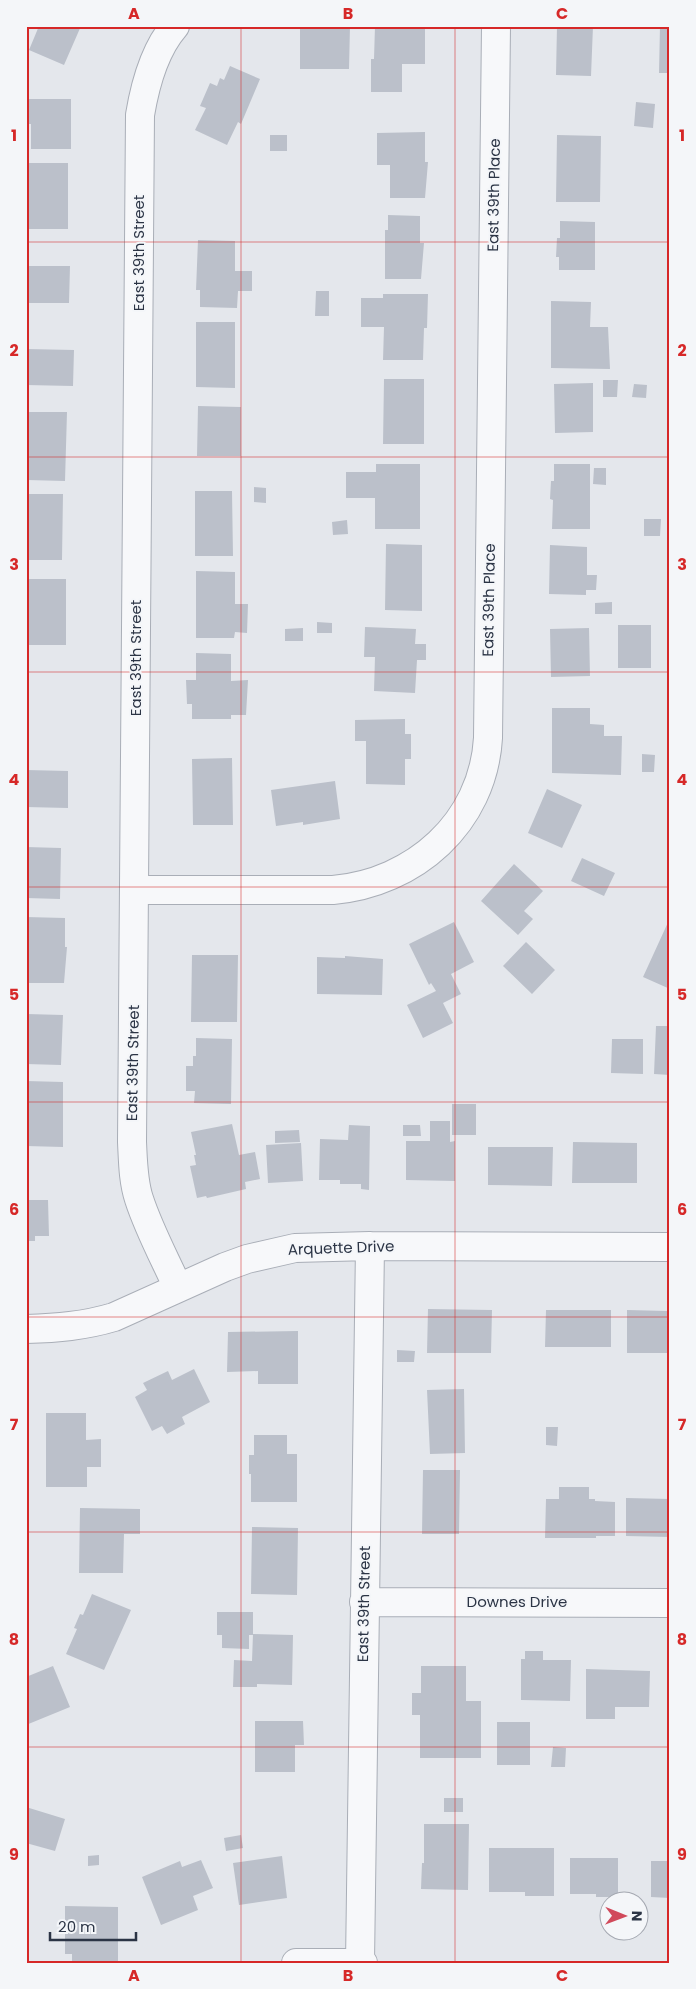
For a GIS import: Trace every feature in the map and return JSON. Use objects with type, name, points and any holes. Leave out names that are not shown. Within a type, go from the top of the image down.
[{"type":"street","name":"East 39th Street","points":[[175,26],[159,52],[145,89],[140,115],[132,1142],[133,1170],[139,1198],[178,1288]]},
{"type":"street","name":"East 39th Place","points":[[135,890],[333,890],[359,887],[396,874],[428,853],[448,834],[471,802],[484,764],[488,738],[496,26]]},
{"type":"street","name":"East 39th Street","points":[[362,1963],[364,1602],[370,1246]]},
{"type":"street","name":"Arquette Drive","points":[[26,1329],[64,1328],[94,1323],[114,1317],[225,1267],[271,1252],[307,1247],[670,1247]]},
{"type":"street","name":"Downes Drive","points":[[364,1602],[670,1603]]},
{"type":"street","points":[[296,1963],[362,1963]]},
{"type":"building","points":[[39,26],[81,26],[64,65],[29,50]]},
{"type":"building","points":[[300,26],[350,26],[349,69],[300,69]]},
{"type":"building","points":[[375,26],[425,26],[425,64],[402,64],[402,92],[371,92],[371,59],[374,59]]},
{"type":"building","points":[[557,26],[593,26],[591,76],[556,75]]},
{"type":"building","points":[[660,26],[670,26],[670,73],[659,73]]},
{"type":"building","points":[[230,66],[260,79],[241,124],[238,122],[227,145],[195,130],[206,108],[200,106],[210,83],[217,86],[220,78],[224,80]]},
{"type":"building","points":[[26,99],[71,99],[71,149],[31,149],[31,124],[26,124]]},
{"type":"building","points":[[636,102],[655,104],[653,128],[634,126]]},
{"type":"building","points":[[425,132],[425,162],[428,162],[425,198],[390,198],[390,165],[377,165],[377,133]]},
{"type":"building","points":[[270,135],[287,135],[287,151],[270,151]]},
{"type":"building","points":[[557,135],[601,136],[600,202],[556,202]]},
{"type":"building","points":[[26,163],[68,163],[68,229],[26,229]]},
{"type":"building","points":[[388,215],[420,216],[420,243],[424,243],[421,279],[385,279],[385,230],[388,230]]},
{"type":"building","points":[[560,221],[595,222],[595,270],[559,270],[559,257],[556,257],[557,238],[560,238]]},
{"type":"building","points":[[198,240],[235,241],[235,271],[252,271],[252,291],[238,291],[237,308],[200,307],[200,290],[196,290]]},
{"type":"building","points":[[26,266],[70,266],[69,303],[26,303]]},
{"type":"building","points":[[316,291],[329,291],[329,316],[315,316]]},
{"type":"building","points":[[383,294],[428,294],[427,328],[424,328],[423,360],[383,360],[384,327],[361,327],[361,298],[383,298]]},
{"type":"building","points":[[551,301],[591,302],[590,327],[608,327],[610,369],[551,368]]},
{"type":"building","points":[[196,322],[235,322],[235,388],[196,387]]},
{"type":"building","points":[[26,349],[74,350],[73,386],[26,385]]},
{"type":"building","points":[[384,379],[424,379],[424,444],[383,444]]},
{"type":"building","points":[[603,380],[618,380],[617,397],[603,397]]},
{"type":"building","points":[[593,383],[593,432],[555,433],[554,384]]},
{"type":"building","points":[[634,384],[647,385],[646,398],[632,397]]},
{"type":"building","points":[[198,406],[241,407],[241,456],[197,456]]},
{"type":"building","points":[[29,412],[67,412],[65,481],[27,480],[26,436],[28,436]]},
{"type":"building","points":[[376,464],[420,464],[420,529],[375,529],[375,498],[346,498],[346,472],[376,472]]},
{"type":"building","points":[[554,464],[590,464],[590,529],[552,529],[553,500],[550,499],[551,481],[554,481]]},
{"type":"building","points":[[594,468],[606,468],[606,485],[593,484]]},
{"type":"building","points":[[254,487],[266,488],[266,503],[254,502]]},
{"type":"building","points":[[195,491],[232,491],[233,556],[195,556]]},
{"type":"building","points":[[28,494],[63,494],[62,560],[26,560]]},
{"type":"building","points":[[644,519],[661,519],[660,536],[644,536]]},
{"type":"building","points":[[347,520],[348,534],[333,535],[332,522]]},
{"type":"building","points":[[386,544],[422,545],[422,611],[385,610]]},
{"type":"building","points":[[550,545],[587,547],[587,575],[597,575],[596,590],[586,590],[586,595],[549,594]]},
{"type":"building","points":[[196,571],[235,572],[235,604],[248,604],[247,633],[235,632],[234,638],[196,638]]},
{"type":"building","points":[[26,579],[66,579],[66,645],[26,645]]},
{"type":"building","points":[[612,602],[612,614],[595,614],[595,603]]},
{"type":"building","points":[[317,622],[332,623],[332,633],[317,633]]},
{"type":"building","points":[[618,625],[651,625],[651,668],[618,668]]},
{"type":"building","points":[[365,627],[416,629],[415,644],[426,644],[426,660],[417,660],[415,693],[374,691],[375,657],[364,657]]},
{"type":"building","points":[[303,628],[303,641],[285,641],[285,629]]},
{"type":"building","points":[[589,628],[590,676],[551,677],[550,629]]},
{"type":"building","points":[[196,653],[231,654],[231,681],[248,680],[246,715],[231,715],[231,719],[192,719],[192,704],[187,704],[186,680],[196,680]]},
{"type":"building","points":[[552,708],[590,708],[590,724],[604,725],[604,736],[622,736],[621,775],[552,773]]},
{"type":"building","points":[[405,719],[405,734],[411,734],[411,759],[405,759],[405,785],[366,784],[366,741],[355,741],[355,720]]},
{"type":"building","points":[[642,754],[655,755],[654,772],[642,772]]},
{"type":"building","points":[[232,758],[233,825],[193,825],[192,759]]},
{"type":"building","points":[[26,770],[68,771],[68,808],[26,807]]},
{"type":"building","points":[[335,781],[340,819],[303,825],[303,822],[276,826],[271,790]]},
{"type":"building","points":[[547,789],[582,805],[562,848],[528,833]]},
{"type":"building","points":[[26,847],[61,848],[60,899],[26,898]]},
{"type":"building","points":[[582,858],[615,873],[604,896],[571,881]]},
{"type":"building","points":[[514,864],[543,891],[524,911],[533,919],[518,935],[481,901]]},
{"type":"building","points":[[26,917],[65,918],[65,947],[67,947],[64,983],[28,983],[29,945],[26,945]]},
{"type":"building","points":[[670,918],[670,989],[643,977]]},
{"type":"building","points":[[454,922],[474,962],[451,974],[461,994],[443,1003],[453,1023],[423,1038],[407,1005],[436,991],[431,983],[429,985],[409,944]]},
{"type":"building","points":[[526,942],[555,970],[532,994],[503,966]]},
{"type":"building","points":[[192,955],[238,955],[237,1022],[191,1022]]},
{"type":"building","points":[[345,956],[383,959],[382,995],[317,994],[317,957],[345,958]]},
{"type":"building","points":[[27,1014],[63,1015],[61,1065],[26,1064]]},
{"type":"building","points":[[656,1026],[670,1026],[670,1075],[654,1074]]},
{"type":"building","points":[[196,1038],[232,1039],[231,1104],[194,1103],[195,1091],[186,1091],[186,1066],[193,1066],[193,1056],[196,1056]]},
{"type":"building","points":[[612,1039],[643,1039],[643,1074],[611,1073]]},
{"type":"building","points":[[26,1081],[63,1082],[63,1147],[26,1146]]},
{"type":"building","points":[[452,1104],[476,1104],[476,1135],[452,1135]]},
{"type":"building","points":[[430,1121],[450,1121],[450,1142],[455,1141],[455,1181],[406,1180],[406,1141],[430,1141]]},
{"type":"building","points":[[232,1124],[239,1155],[255,1152],[260,1179],[245,1182],[246,1189],[207,1198],[206,1196],[197,1198],[190,1166],[196,1165],[191,1132]]},
{"type":"building","points":[[349,1125],[370,1126],[369,1190],[361,1189],[361,1184],[340,1184],[340,1180],[319,1180],[320,1139],[348,1140]]},
{"type":"building","points":[[403,1125],[420,1125],[421,1136],[403,1136]]},
{"type":"building","points":[[299,1130],[300,1142],[275,1143],[275,1131]]},
{"type":"building","points":[[573,1142],[637,1143],[637,1183],[572,1183]]},
{"type":"building","points":[[301,1143],[303,1181],[268,1183],[266,1145]]},
{"type":"building","points":[[488,1147],[553,1147],[552,1186],[488,1185]]},
{"type":"building","points":[[26,1200],[48,1200],[49,1236],[35,1236],[35,1241],[26,1241]]},
{"type":"building","points":[[428,1309],[492,1310],[491,1353],[427,1353]]},
{"type":"building","points":[[546,1310],[611,1310],[611,1347],[545,1347]]},
{"type":"building","points":[[627,1310],[667,1311],[667,1313],[670,1313],[670,1353],[627,1353]]},
{"type":"building","points":[[298,1331],[298,1384],[258,1384],[258,1371],[227,1372],[228,1332]]},
{"type":"building","points":[[397,1350],[415,1351],[414,1362],[397,1362]]},
{"type":"building","points":[[194,1369],[210,1402],[182,1417],[185,1424],[167,1434],[162,1426],[152,1431],[135,1397],[147,1390],[143,1383],[168,1371],[172,1380]]},
{"type":"building","points":[[464,1389],[465,1453],[430,1454],[427,1390]]},
{"type":"building","points":[[46,1413],[86,1413],[86,1440],[101,1439],[101,1467],[87,1467],[87,1487],[46,1487]]},
{"type":"building","points":[[546,1427],[558,1427],[557,1446],[546,1445]]},
{"type":"building","points":[[254,1435],[287,1435],[287,1454],[297,1454],[297,1502],[251,1502],[249,1455],[254,1455]]},
{"type":"building","points":[[423,1470],[460,1470],[459,1534],[422,1534]]},
{"type":"building","points":[[559,1487],[589,1487],[589,1499],[615,1502],[615,1536],[545,1538],[546,1499],[559,1499]]},
{"type":"building","points":[[626,1498],[670,1499],[670,1537],[626,1536]]},
{"type":"building","points":[[80,1508],[140,1509],[140,1534],[124,1534],[123,1573],[79,1573]]},
{"type":"building","points":[[252,1527],[298,1528],[297,1595],[251,1594]]},
{"type":"building","points":[[92,1594],[131,1610],[104,1670],[66,1654],[77,1629],[74,1628],[80,1614],[83,1615]]},
{"type":"building","points":[[217,1612],[253,1612],[253,1635],[249,1635],[249,1649],[222,1648],[222,1635],[217,1635]]},
{"type":"building","points":[[253,1634],[293,1635],[292,1685],[257,1684],[257,1687],[233,1687],[234,1660],[252,1661]]},
{"type":"building","points":[[525,1651],[543,1651],[543,1660],[571,1660],[570,1701],[521,1700],[521,1659],[525,1659]]},
{"type":"building","points":[[667,1665],[670,1665],[670,1703],[667,1703]]},
{"type":"building","points":[[53,1666],[70,1707],[26,1725],[26,1677]]},
{"type":"building","points":[[421,1666],[466,1666],[466,1701],[481,1701],[481,1758],[420,1758],[420,1715],[412,1715],[412,1693],[421,1693]]},
{"type":"building","points":[[586,1669],[650,1671],[649,1707],[615,1707],[615,1719],[586,1719]]},
{"type":"building","points":[[255,1721],[303,1721],[304,1745],[295,1745],[295,1772],[255,1772]]},
{"type":"building","points":[[497,1722],[530,1722],[530,1765],[497,1765]]},
{"type":"building","points":[[553,1747],[566,1748],[565,1767],[551,1767]]},
{"type":"building","points":[[444,1798],[463,1798],[463,1812],[444,1812]]},
{"type":"building","points":[[26,1807],[65,1819],[55,1851],[26,1843]]},
{"type":"building","points":[[424,1824],[469,1824],[468,1890],[421,1889],[422,1863],[424,1863]]},
{"type":"building","points":[[241,1835],[243,1848],[226,1851],[224,1838]]},
{"type":"building","points":[[489,1848],[554,1848],[554,1896],[525,1896],[525,1892],[489,1892]]},
{"type":"building","points":[[99,1855],[99,1865],[88,1866],[88,1856]]},
{"type":"building","points":[[282,1856],[287,1898],[239,1905],[233,1863]]},
{"type":"building","points":[[570,1858],[618,1858],[618,1892],[598,1892],[598,1897],[596,1897],[596,1894],[570,1894]]},
{"type":"building","points":[[201,1860],[213,1888],[193,1896],[198,1910],[161,1925],[142,1877],[180,1861],[182,1867]]},
{"type":"building","points":[[651,1861],[670,1861],[670,1898],[651,1897]]},
{"type":"building","points":[[65,1906],[118,1907],[118,1963],[72,1963],[72,1954],[65,1954]]}]
